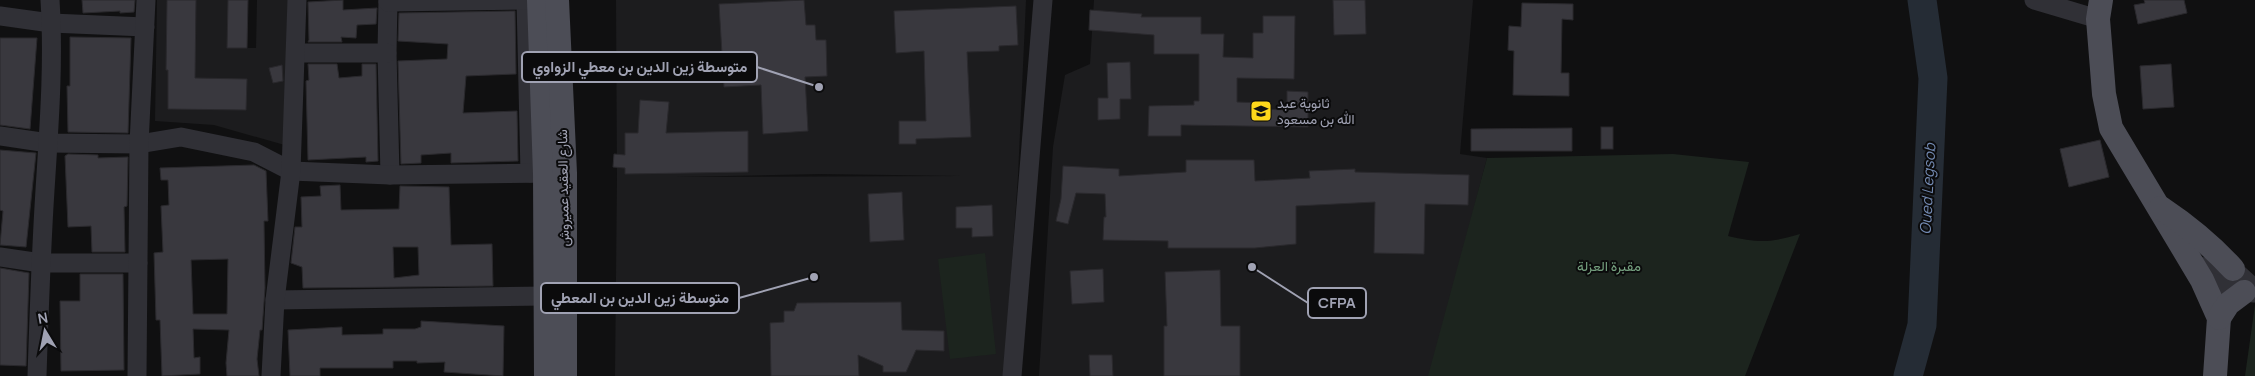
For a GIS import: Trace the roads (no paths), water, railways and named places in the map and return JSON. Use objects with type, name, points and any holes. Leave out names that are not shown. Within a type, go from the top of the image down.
[{"type":"main road","name":"شارع العقيد عميروش","points":[[539,0],[546,173],[546,376]]},
{"type":"main road","name":"شارع العقيد عميروش","points":[[557,0],[546,173],[565,376]]},
{"type":"main road","points":[[2099,9],[2104,94],[2111,128],[2198,273],[2220,318]]},
{"type":"main road","points":[[2157,206],[2190,227],[2214,248],[2233,269]]},
{"type":"main road","points":[[2215,376],[2220,318],[2228,304],[2251,291]]},
{"type":"street","points":[[37,376],[48,143],[50,0]]},
{"type":"street","points":[[137,376],[139,144],[146,0]]},
{"type":"street","points":[[271,376],[275,300],[291,171],[297,0]]},
{"type":"street","points":[[0,136],[48,143],[139,144],[182,137],[254,152],[291,171],[390,175],[546,173],[526,0],[388,1],[387,53],[390,175]]},
{"type":"street","points":[[1012,376],[1044,0]]},
{"type":"street","points":[[2041,2],[2099,9]]},
{"type":"street","points":[[0,16],[51,23],[145,27]]},
{"type":"street","points":[[296,53],[387,53]]},
{"type":"street","points":[[0,258],[41,263],[138,263]]},
{"type":"street","points":[[2198,273],[2233,269],[2251,291]]},
{"type":"street","points":[[2198,273],[2251,291]]},
{"type":"street","points":[[275,300],[545,296]]},
{"type":"waterway","name":"Oued Legsob","points":[[1908,376],[1922,325],[1933,78],[1922,0]]},
{"type":"place","name":"متوسطة زين الدين بن معطي الزواوي","points":[[819,87]]},
{"type":"place","name":"ثانوية عبد الله بن مسعود","points":[[1261,111]]},
{"type":"place","name":"CFPA","points":[[1252,267]]},
{"type":"place","name":"متوسطة زين الدين بن المعطي","points":[[814,277]]},
{"type":"park label","name":"مقبرة العزلة","points":[[1609,266]]}]
